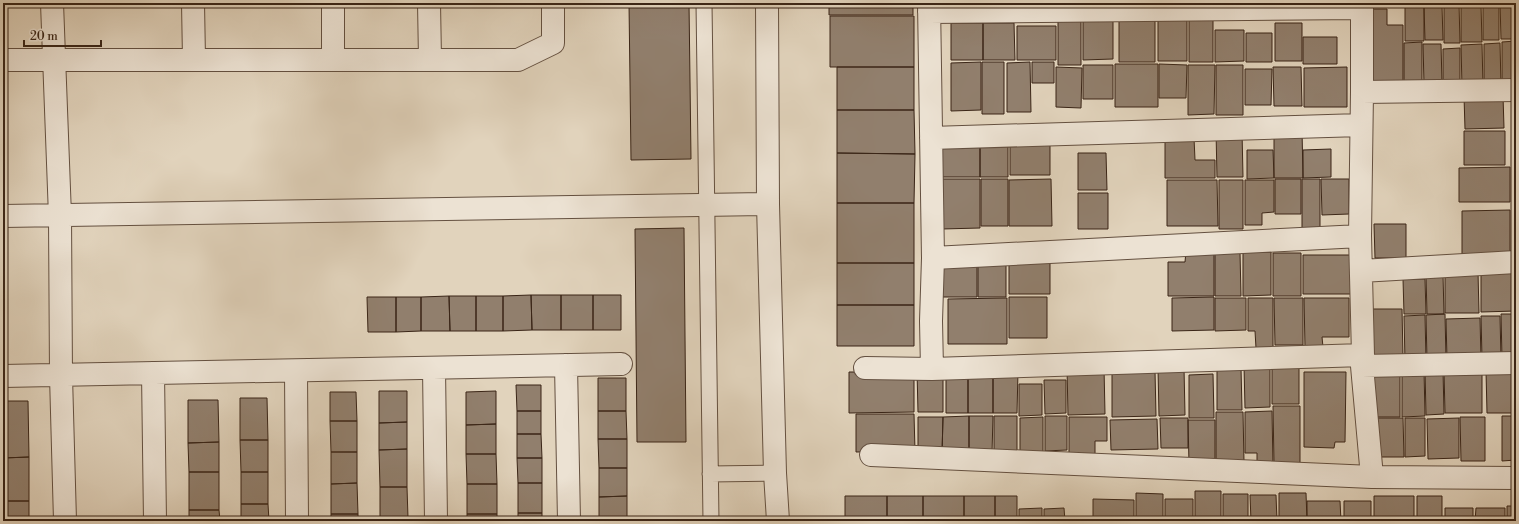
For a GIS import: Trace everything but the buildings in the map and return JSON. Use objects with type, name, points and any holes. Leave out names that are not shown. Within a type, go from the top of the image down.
[{"type":"street","points":[[52,3],[60,216],[65,521]]},
{"type":"street","points":[[193,3],[194,59]]},
{"type":"street","points":[[333,3],[333,59]]},
{"type":"street","points":[[429,3],[430,59]]},
{"type":"street","points":[[3,60],[518,60],[553,43],[552,3]]},
{"type":"street","points":[[767,3],[768,204],[775,473],[778,521]]},
{"type":"street","points":[[932,368],[931,321],[934,258],[929,8],[1362,6],[1360,236],[1362,361],[1372,477]]},
{"type":"street","points":[[1362,92],[1516,90]]},
{"type":"street","points":[[931,138],[1361,125]]},
{"type":"street","points":[[3,216],[768,204]]},
{"type":"street","points":[[934,258],[1360,236]]},
{"type":"street","points":[[1361,271],[1516,262]]},
{"type":"street","points":[[865,368],[1362,361],[1516,363]]},
{"type":"street","points":[[3,376],[621,364]]},
{"type":"street","points":[[566,365],[568,521]]},
{"type":"street","points":[[434,368],[436,521]]},
{"type":"street","points":[[296,371],[297,521]]},
{"type":"street","points":[[153,374],[155,521]]},
{"type":"street","points":[[871,455],[1372,477],[1516,478]]},
{"type":"lane","points":[[704,3],[710,521]]},
{"type":"lane","points":[[710,474],[775,473]]}]
